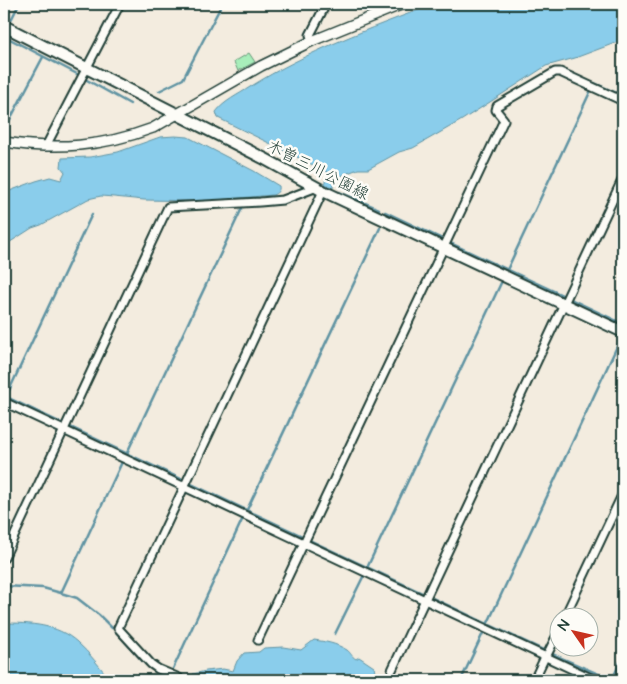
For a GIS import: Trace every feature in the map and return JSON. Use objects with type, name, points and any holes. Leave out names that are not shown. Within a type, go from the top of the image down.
[{"type":"main road","name":"木曽三川公園線","points":[[5,28],[87,68],[320,189],[623,332]]},
{"type":"street","points":[[46,146],[120,4]]},
{"type":"street","points":[[312,41],[310,35],[326,4]]},
{"type":"street","points":[[4,142],[68,146],[115,140],[135,135],[153,128],[261,66],[312,41],[403,4]]},
{"type":"street","points":[[258,640],[504,120],[496,110],[497,106],[555,72],[560,72],[623,101]]},
{"type":"street","points":[[392,670],[623,178]]},
{"type":"street","points":[[4,558],[168,206],[283,200],[320,189]]},
{"type":"street","points":[[179,678],[150,664],[118,628],[320,189]]},
{"type":"street","points":[[4,402],[546,657],[581,677],[595,680]]},
{"type":"street","points":[[570,606],[623,493]]},
{"type":"street","points":[[534,680],[550,649]]},
{"type":"green space","points":[[249,53],[255,62],[238,71],[234,62]]},
{"type":"water","points":[[434,4],[623,4],[623,40],[575,58],[546,66],[462,120],[413,148],[399,152],[368,169],[358,169],[338,177],[333,183],[333,188],[325,184],[329,173],[218,118],[216,112],[227,101],[294,62],[340,41]]},
{"type":"water","points":[[160,137],[188,137],[254,171],[279,186],[279,191],[273,195],[206,201],[144,200],[101,196],[88,199],[32,228],[4,246],[4,193],[50,177],[61,180],[65,172],[61,167],[62,158],[90,157],[118,152]]},
{"type":"water","points":[[4,623],[33,624],[61,631],[82,646],[111,680],[4,680]]},
{"type":"water","points":[[314,640],[335,644],[347,650],[356,659],[359,657],[374,667],[376,676],[382,680],[194,680],[193,674],[206,671],[223,669],[233,671],[237,661],[244,653],[259,652],[264,648],[283,647],[301,650]]},
{"type":"waterway","points":[[11,20],[19,4]]},
{"type":"waterway","points":[[159,91],[183,79],[222,4]]},
{"type":"waterway","points":[[4,36],[79,75]]},
{"type":"waterway","points":[[4,131],[43,57]]},
{"type":"waterway","points":[[85,79],[130,104]]},
{"type":"waterway","points":[[593,84],[623,96]]},
{"type":"waterway","points":[[507,270],[591,90]]},
{"type":"waterway","points":[[339,192],[379,209]]},
{"type":"waterway","points":[[126,455],[243,206]]},
{"type":"waterway","points":[[385,212],[444,240]]},
{"type":"waterway","points":[[5,399],[92,214]]},
{"type":"waterway","points":[[246,512],[380,228]]},
{"type":"waterway","points":[[450,243],[564,296]]},
{"type":"waterway","points":[[367,568],[501,283]]},
{"type":"waterway","points":[[570,299],[623,324]]},
{"type":"waterway","points":[[487,625],[620,340]]},
{"type":"waterway","points":[[4,396],[63,424]]},
{"type":"waterway","points":[[70,427],[183,480]]},
{"type":"waterway","points":[[4,586],[43,588],[61,593],[122,462]]},
{"type":"waterway","points":[[191,484],[304,537]]},
{"type":"waterway","points":[[172,671],[243,518]]},
{"type":"waterway","points":[[311,541],[424,594]]},
{"type":"waterway","points":[[335,634],[364,575]]},
{"type":"waterway","points":[[61,593],[77,598],[112,628]]},
{"type":"waterway","points":[[430,597],[545,651]]},
{"type":"waterway","points":[[461,680],[484,631]]},
{"type":"waterway","points":[[116,632],[151,668]]},
{"type":"waterway","points":[[557,656],[612,680]]},
{"type":"waterway","points":[[612,680],[623,656]]}]
